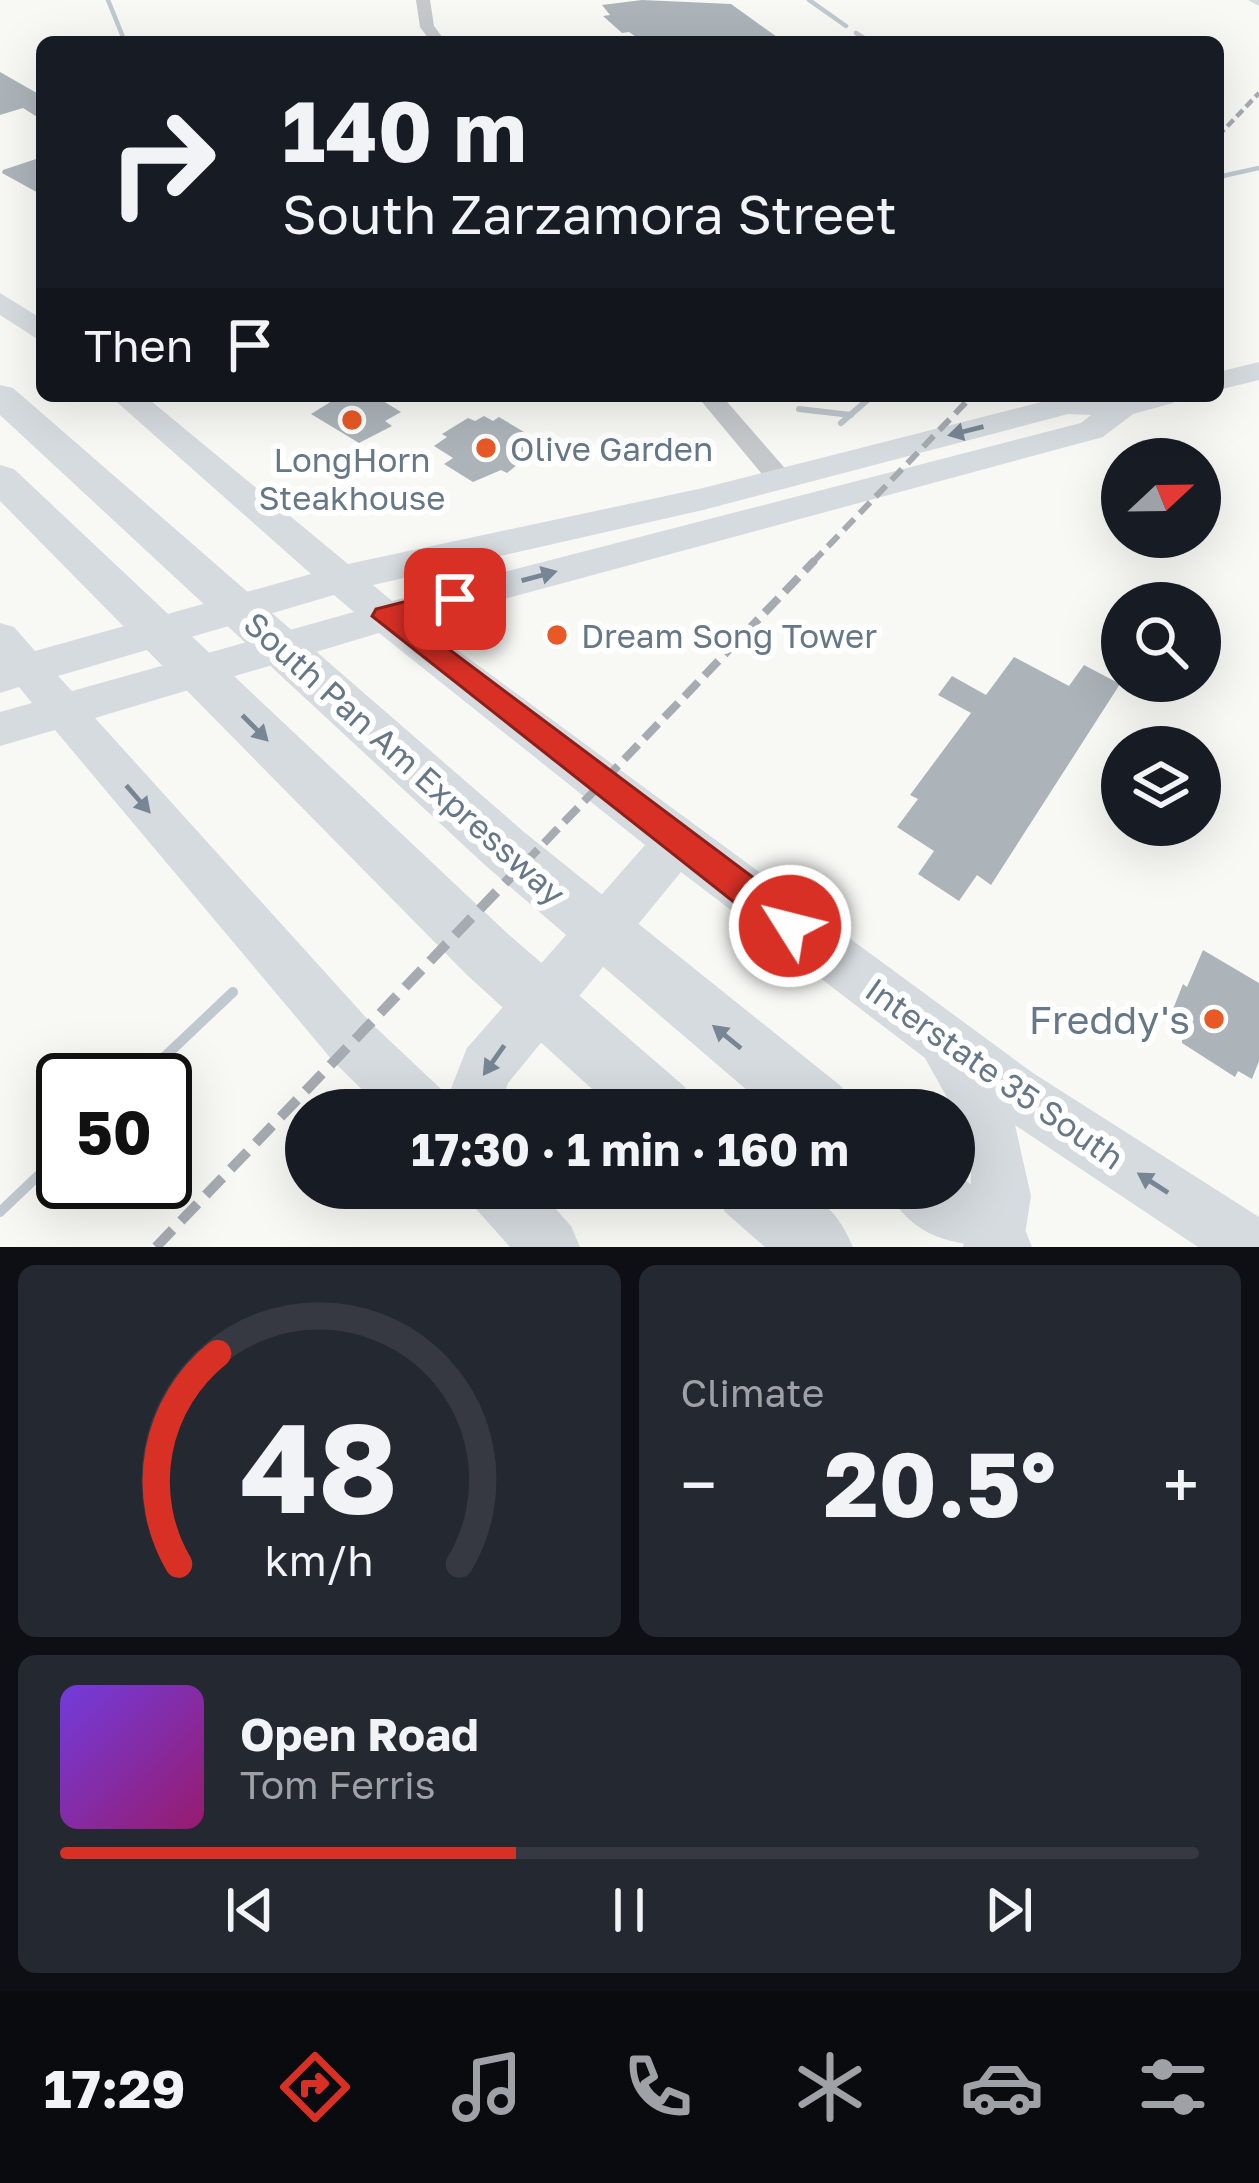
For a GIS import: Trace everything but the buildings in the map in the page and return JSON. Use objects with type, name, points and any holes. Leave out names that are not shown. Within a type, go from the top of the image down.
[{"type":"highway","name":"South Pan Am Expressway","points":[[6,397],[538,878],[794,1089]]},
{"type":"highway","points":[[0,478],[471,938],[639,1089]]},
{"type":"highway","points":[[774,1209],[818,1247]]},
{"type":"highway","points":[[947,1209],[995,1247]]},
{"type":"main road","points":[[0,301],[36,328]]},
{"type":"main road","points":[[1224,379],[1259,370]]},
{"type":"main road","name":"Interstate 35 South","points":[[133,402],[386,616],[676,842],[1014,1092],[1251,1247]]},
{"type":"main road","points":[[9,661],[781,479],[1067,405],[1121,407],[1140,402]]},
{"type":"main road","points":[[0,729],[386,616],[1092,430],[1121,407]]},
{"type":"main road","points":[[478,688],[460,657],[456,632],[461,612],[479,592]]},
{"type":"main road","points":[[9,661],[62,710],[352,1042],[400,1089]]},
{"type":"main road","points":[[478,1089],[486,1067],[676,842]]},
{"type":"main road","points":[[941,1038],[980,1105],[1000,1158],[1003,1218],[995,1247]]},
{"type":"main road","points":[[516,1209],[550,1247]]},
{"type":"street","points":[[423,0],[435,36]]},
{"type":"street","points":[[714,402],[781,479]]},
{"type":"waterway","points":[[108,0],[123,36]]},
{"type":"waterway","points":[[809,0],[846,26]]},
{"type":"waterway","points":[[856,33],[861,36]]},
{"type":"waterway","points":[[1224,176],[1259,168]]},
{"type":"waterway","points":[[850,415],[865,402]]},
{"type":"waterway","points":[[799,409],[850,415]]},
{"type":"waterway","points":[[841,423],[850,415]]},
{"type":"waterway","points":[[169,1053],[233,992]]},
{"type":"waterway","points":[[0,1212],[36,1178]]},
{"type":"railway","points":[[1224,130],[1259,93]]},
{"type":"railway","points":[[812,563],[966,402]]},
{"type":"railway","points":[[524,864],[815,560]]},
{"type":"railway","points":[[156,1247],[526,861]]},
{"type":"place","name":"LongHorn Steakhouse","points":[[352,420]]},
{"type":"place","name":"Olive Garden","points":[[486,448]]},
{"type":"place","name":"Dream Song Tower","points":[[557,635]]},
{"type":"place","name":"Freddy's","points":[[1214,1019]]},
{"type":"route","points":[[455,599],[386,616],[790,926]]}]
